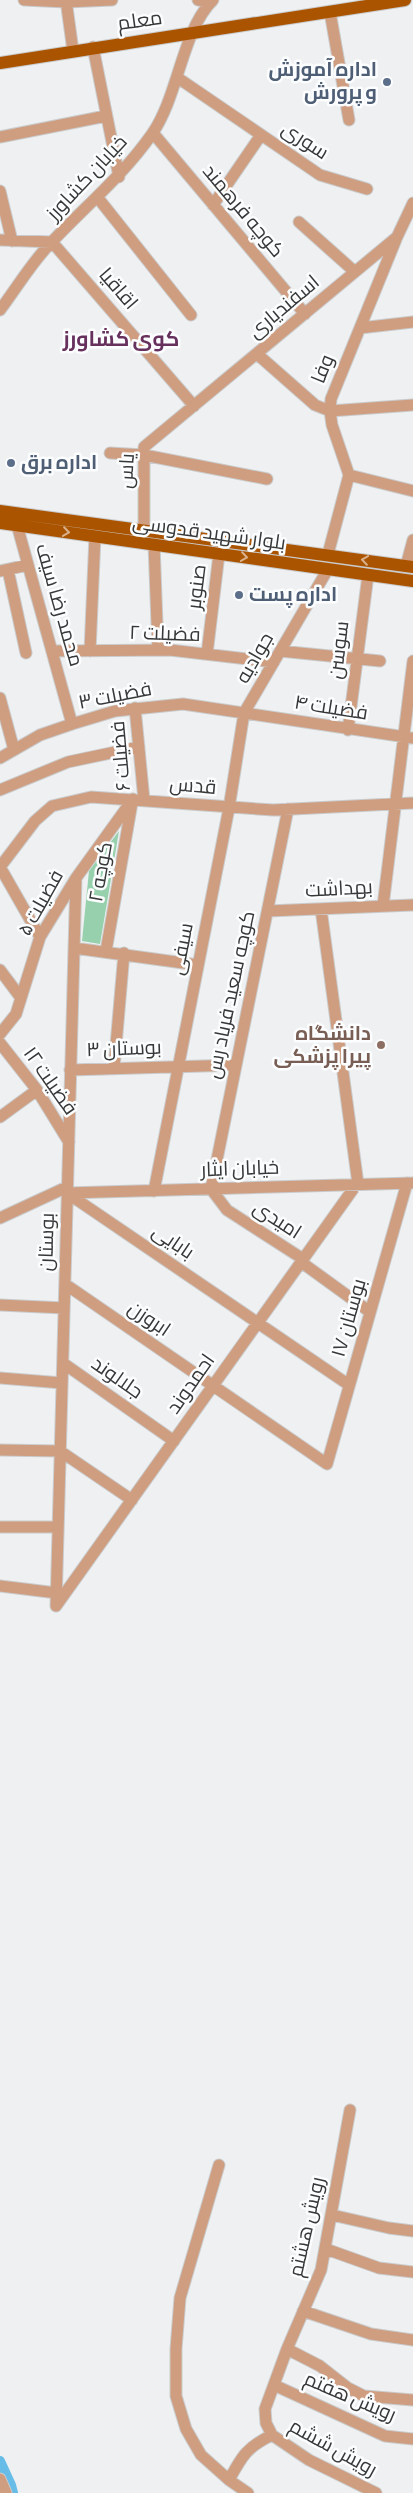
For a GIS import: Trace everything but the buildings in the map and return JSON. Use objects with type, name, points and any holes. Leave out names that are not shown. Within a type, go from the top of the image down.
[{"type":"main road","name":"معلم","points":[[0,63],[93,47],[405,0]]},
{"type":"main road","name":"بلوار شهید قدوسی","points":[[0,511],[328,554],[410,567]]},
{"type":"main road","name":"بلوار شهید قدوسی","points":[[0,523],[413,581]]},
{"type":"street","points":[[24,0],[112,0]]},
{"type":"street","points":[[198,0],[212,1]]},
{"type":"street","points":[[66,1],[73,51]]},
{"type":"street","name":"خیابان کشاورز","points":[[0,310],[52,242],[119,177],[153,133],[178,78],[192,33],[202,12],[212,1]]},
{"type":"street","points":[[330,12],[349,120]]},
{"type":"street","points":[[93,47],[119,177]]},
{"type":"street","name":"سوری","points":[[178,78],[320,175],[368,189]]},
{"type":"street","points":[[0,137],[106,116]]},
{"type":"street","name":"کوچه فرهمند","points":[[153,133],[304,314]]},
{"type":"street","points":[[213,205],[261,135]]},
{"type":"street","points":[[0,191],[12,241]]},
{"type":"street","points":[[98,198],[191,315]]},
{"type":"street","name":"وفا","points":[[349,475],[332,425],[331,399],[397,237],[413,203]]},
{"type":"street","points":[[299,222],[355,272]]},
{"type":"street","name":"اسفندیاری","points":[[194,406],[397,237]]},
{"type":"street","points":[[0,240],[52,242]]},
{"type":"street","name":"اقاقیا","points":[[52,242],[194,406]]},
{"type":"street","points":[[360,328],[413,322]]},
{"type":"street","points":[[257,354],[315,405],[330,411],[413,405]]},
{"type":"street","name":"یاس","points":[[144,530],[144,447],[194,406]]},
{"type":"street","points":[[110,453],[144,455],[267,479]]},
{"type":"street","points":[[328,554],[349,475],[413,491]]},
{"type":"street","name":"محمد رضا سیف","points":[[17,525],[72,724]]},
{"type":"street","points":[[90,651],[95,536]]},
{"type":"street","points":[[410,567],[413,540]]},
{"type":"street","points":[[154,544],[158,650]]},
{"type":"street","name":"صنوبر","points":[[207,654],[219,554]]},
{"type":"street","points":[[26,654],[4,570],[28,566]]},
{"type":"street","name":"جوادیه","points":[[244,713],[328,569]]},
{"type":"street","name":"سوسن","points":[[348,730],[368,575]]},
{"type":"street","name":"فضیلت ۲","points":[[53,651],[158,650],[274,662]]},
{"type":"street","points":[[280,651],[380,661]]},
{"type":"street","points":[[383,906],[396,804],[408,738],[413,669]]},
{"type":"street","points":[[0,698],[14,750]]},
{"type":"street","name":"فضیلت ۳","points":[[0,758],[40,736],[72,724],[135,708],[184,704],[244,713]]},
{"type":"street","name":"فضیلت ۶","points":[[135,708],[139,747],[138,800]]},
{"type":"street","name":"فضیلت ۴","points":[[244,713],[408,738]]},
{"type":"street","name":"سیفی","points":[[154,1191],[229,808],[244,713]]},
{"type":"street","points":[[0,790],[68,762],[139,747]]},
{"type":"street","name":"قدس","points":[[0,867],[35,820],[52,806],[91,797],[229,808],[288,809],[413,803]]},
{"type":"street","name":"فضیلت ۵","points":[[0,1034],[16,1014],[40,937],[76,878],[138,800]]},
{"type":"street","name":"کوچه ۲","points":[[106,951],[138,800]]},
{"type":"street","name":"کوچه سعید فریاد رس","points":[[211,1189],[288,809]]},
{"type":"street","points":[[0,867],[40,937]]},
{"type":"street","name":"بوستان","points":[[56,1606],[76,878]]},
{"type":"street","name":"بهداشت","points":[[268,911],[413,905]]},
{"type":"street","points":[[321,909],[357,1184]]},
{"type":"street","points":[[74,948],[124,953],[198,965]]},
{"type":"street","points":[[114,1068],[124,953]]},
{"type":"street","points":[[0,970],[21,998]]},
{"type":"street","name":"فضیلت ۱۲","points":[[0,1043],[37,1090],[69,1142]]},
{"type":"street","name":"بوستان ۳","points":[[70,1070],[236,1065]]},
{"type":"street","points":[[0,1117],[37,1090]]},
{"type":"street","name":"خیابان ایثار","points":[[67,1190],[154,1191],[410,1183]]},
{"type":"street","name":"بوستان ۱۷","points":[[327,1464],[370,1312],[410,1183]]},
{"type":"street","name":"احمدوند","points":[[56,1606],[357,1184]]},
{"type":"street","name":"امیدی","points":[[211,1189],[227,1210],[302,1260],[370,1312]]},
{"type":"street","points":[[0,1218],[67,1190]]},
{"type":"street","name":"بابایی","points":[[67,1190],[350,1385]]},
{"type":"street","name":"ابروزن","points":[[65,1284],[327,1464]]},
{"type":"street","points":[[0,1305],[64,1308]]},
{"type":"street","name":"جلالوند","points":[[63,1363],[174,1441]]},
{"type":"street","points":[[0,1378],[62,1383]]},
{"type":"street","points":[[0,1450],[60,1452],[132,1500]]},
{"type":"street","points":[[0,1527],[58,1528]]},
{"type":"street","points":[[0,1586],[56,1593]]},
{"type":"street","name":"رویش هشتم","points":[[272,2435],[266,2423],[265,2409],[287,2349],[321,2270],[350,2110]]},
{"type":"street","points":[[219,2165],[180,2298],[176,2349],[176,2396],[186,2429],[202,2456],[229,2480],[248,2493]]},
{"type":"street","points":[[332,2215],[389,2228],[413,2230]]},
{"type":"street","points":[[326,2249],[379,2268],[413,2272]]},
{"type":"street","points":[[303,2311],[371,2334],[413,2340]]},
{"type":"street","points":[[287,2349],[320,2366],[348,2388],[364,2396],[413,2400]]},
{"type":"street","name":"رویش هفتم","points":[[274,2385],[385,2436],[413,2439]]},
{"type":"street","points":[[229,2480],[242,2455],[254,2443],[272,2435]]},
{"type":"street","name":"رویش ششم","points":[[272,2435],[309,2460],[376,2493]]},
{"type":"street","points":[[0,2479],[6,2493]]},
{"type":"green space","points":[[119,831],[100,944],[82,941],[89,871]]},
{"type":"waterway","points":[[0,2461],[13,2493]]},
{"type":"place","name":"اداره آموزش و پرورش","points":[[387,82]]},
{"type":"place","name":"اداره برق","points":[[11,463]]},
{"type":"place","name":"اداره پست","points":[[239,595]]},
{"type":"place","name":"دانشگاه پیرا پزشکی","points":[[381,1045]]},
{"type":"district","name":"کوی کشاورز","points":[[121,339]]}]
